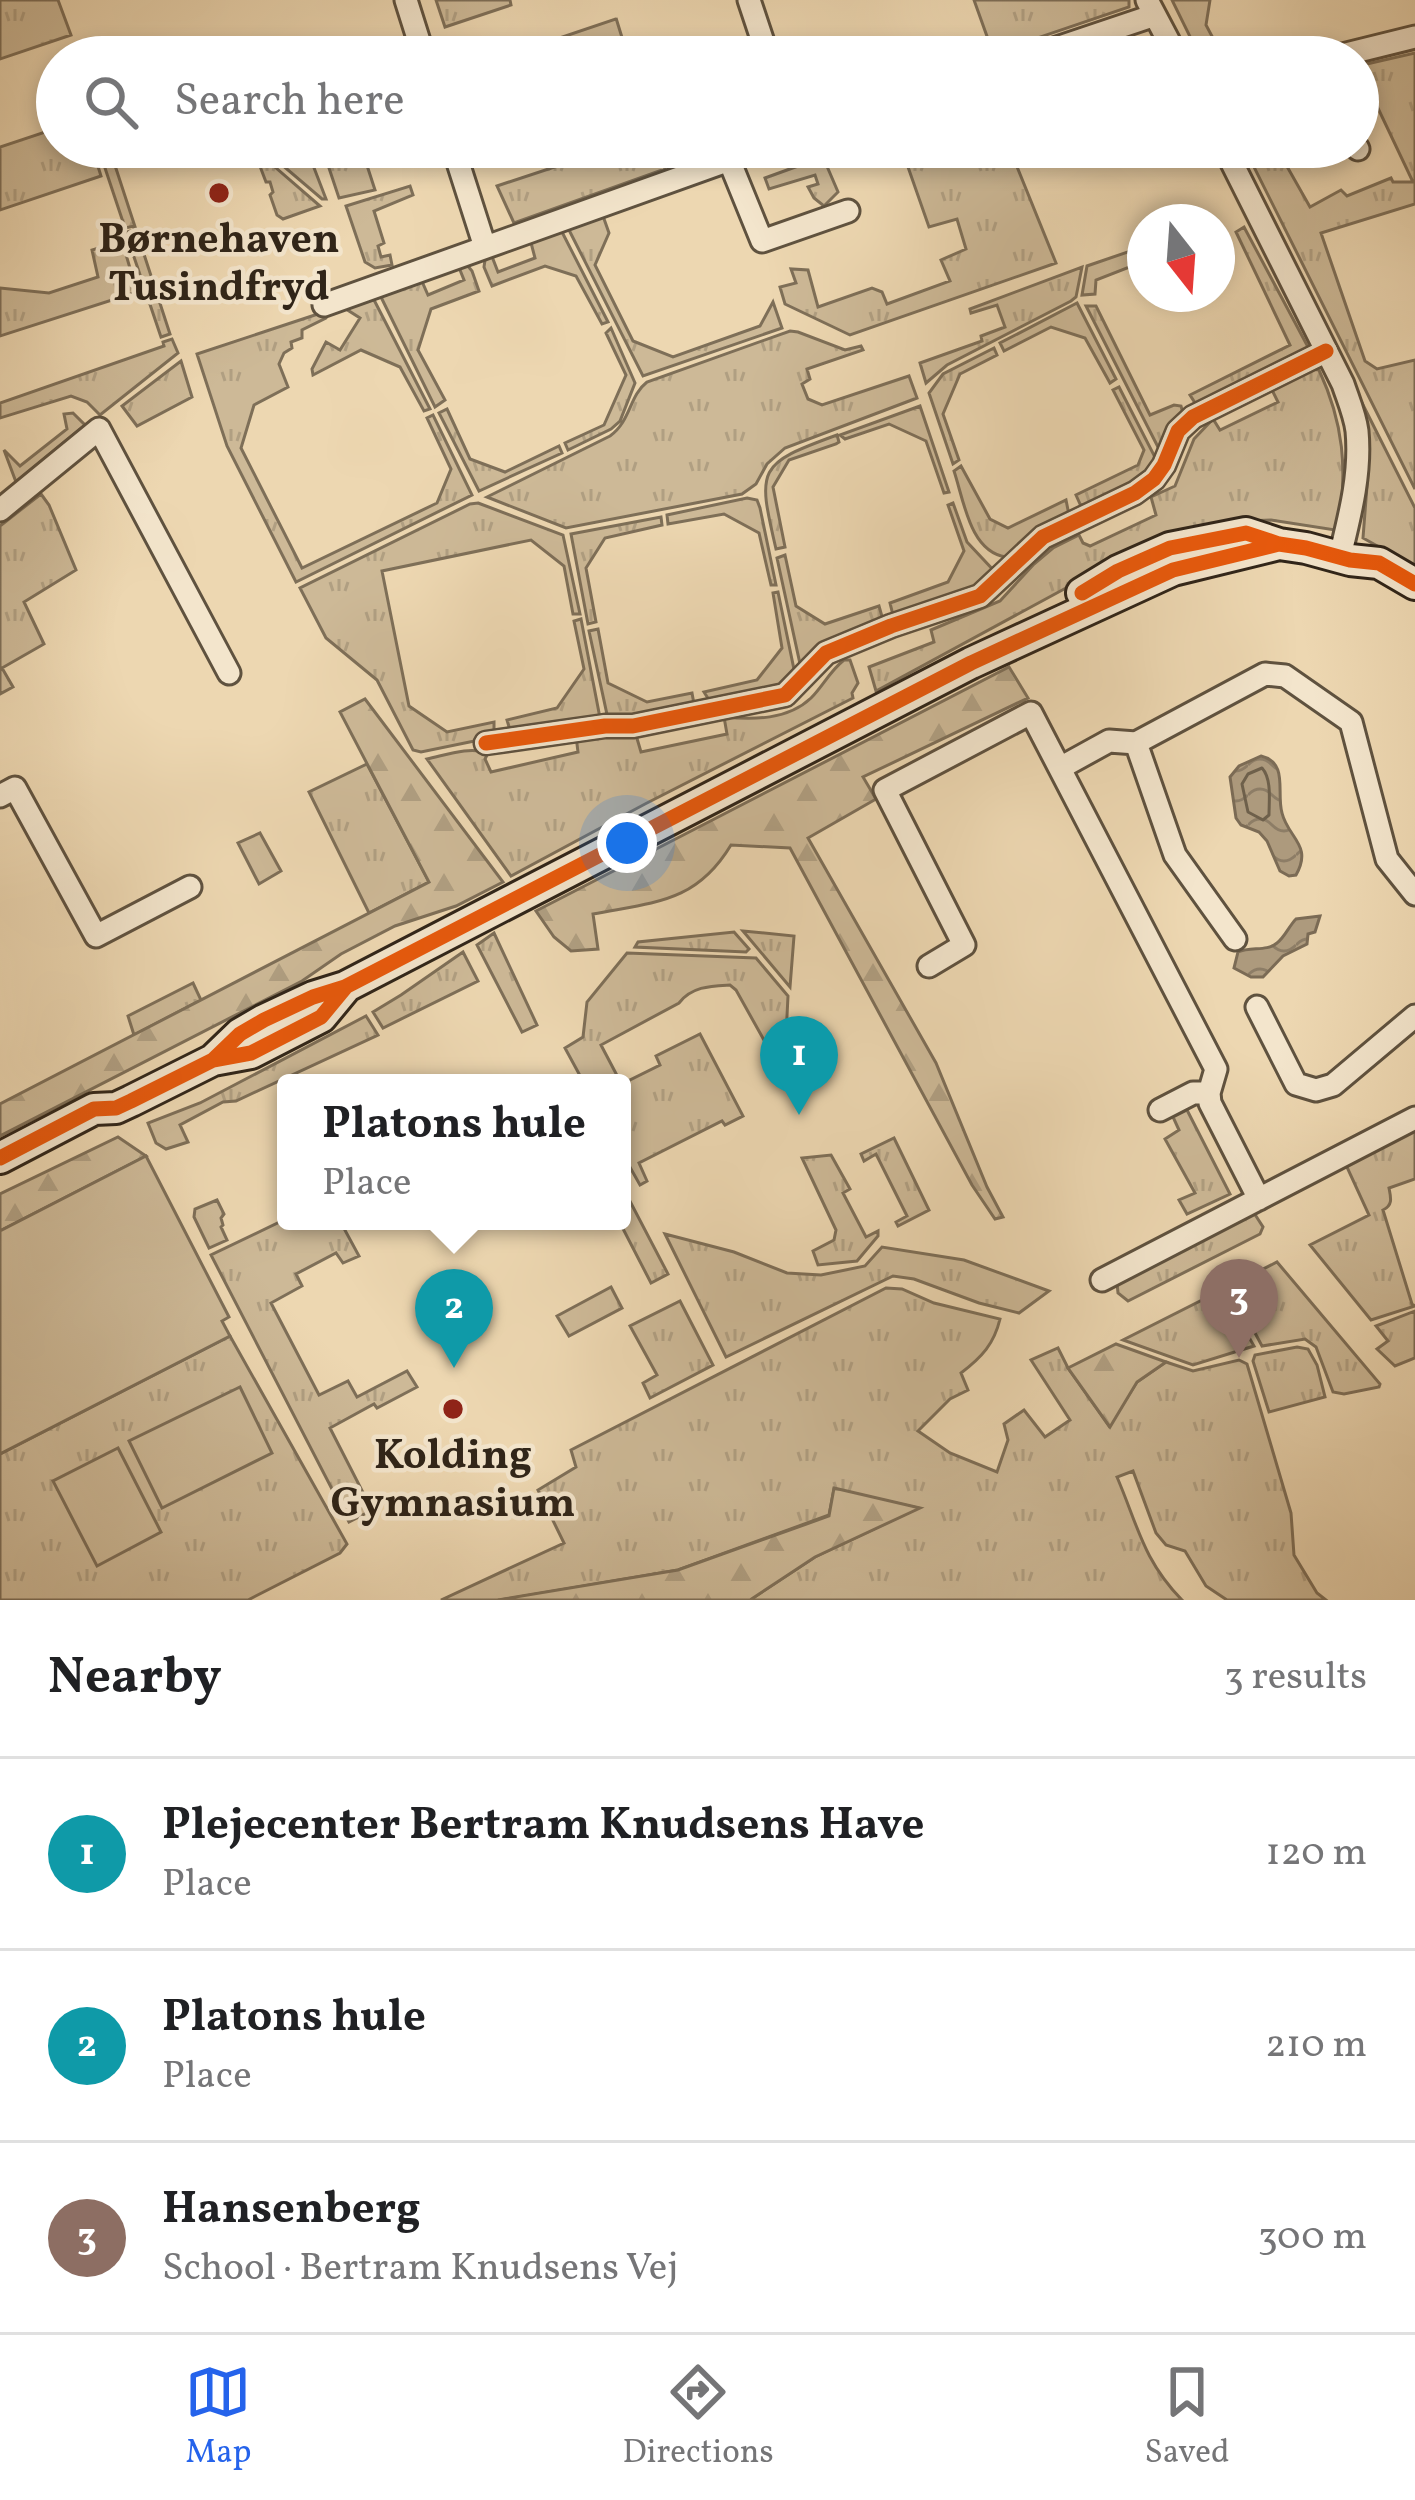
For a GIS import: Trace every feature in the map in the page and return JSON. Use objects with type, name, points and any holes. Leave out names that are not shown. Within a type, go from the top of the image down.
[{"type":"street","points":[[406,0],[417,36]]},
{"type":"street","points":[[749,0],[761,36]]},
{"type":"street","points":[[1081,36],[1151,7],[1166,36]]},
{"type":"street","points":[[1379,46],[1415,38]]},
{"type":"street","points":[[460,168],[485,247]]},
{"type":"street","points":[[324,305],[707,168]]},
{"type":"street","points":[[732,168],[761,241],[848,211]]},
{"type":"street","points":[[1234,168],[1343,384],[1357,430],[1345,558]]},
{"type":"street","points":[[486,743],[633,726],[785,695],[826,653],[980,596],[1043,537],[1135,493],[1154,479],[1178,431],[1193,417],[1326,351]]},
{"type":"street","points":[[0,510],[100,429],[230,673]]},
{"type":"street","points":[[0,1158],[94,1109],[116,1108],[213,1060],[240,1034],[264,1020],[345,987],[970,663],[1173,570],[1279,544],[1379,563],[1415,584]]},
{"type":"street","points":[[1345,558],[1415,609]]},
{"type":"street","points":[[1060,768],[1109,741],[1136,743],[1265,674],[1285,676],[1352,722],[1388,859],[1415,894]]},
{"type":"street","points":[[929,965],[964,945],[885,790],[1031,713],[1216,1069],[1210,1103],[1259,1199]]},
{"type":"street","points":[[1136,743],[1175,856],[1235,939]]},
{"type":"street","points":[[0,796],[15,788],[96,936],[190,887]]},
{"type":"street","points":[[1257,1007],[1296,1084],[1316,1090],[1333,1085],[1415,1016]]},
{"type":"street","points":[[1160,1110],[1193,1094],[1209,1093]]},
{"type":"street","points":[[0,1178],[103,1127],[116,1108]]},
{"type":"street","points":[[1102,1280],[1415,1118]]},
{"type":"green space","points":[[0,0],[58,0],[71,35],[36,36],[36,47],[0,59]]},
{"type":"green space","points":[[436,0],[510,0],[511,5],[445,27]]},
{"type":"green space","points":[[974,0],[1129,0],[1129,7],[1043,36],[987,36]]},
{"type":"green space","points":[[1172,0],[1210,0],[1206,25],[1212,36],[1190,36]]},
{"type":"green space","points":[[616,19],[622,36],[565,36]]},
{"type":"green space","points":[[1415,53],[1415,204],[1321,233],[1365,361],[1377,369],[1415,360],[1415,489],[1254,168],[1288,168],[1310,207],[1341,190],[1347,196],[1391,178],[1413,182],[1379,110],[1379,61]]},
{"type":"green space","points":[[36,135],[36,168],[99,168],[101,176],[0,210],[0,147]]},
{"type":"green space","points":[[105,168],[116,168],[170,334],[161,337],[133,254],[142,250],[132,250],[127,232],[134,226],[125,228]]},
{"type":"green space","points":[[261,168],[276,168],[320,206],[283,219],[277,215],[270,182]]},
{"type":"green space","points":[[286,168],[314,168],[326,199]]},
{"type":"green space","points":[[329,168],[368,168],[375,190],[339,198]]},
{"type":"green space","points":[[551,168],[665,169],[514,223],[497,186]]},
{"type":"green space","points":[[793,168],[828,168],[838,192],[824,206],[808,187],[818,184],[815,175],[769,189],[765,178]]},
{"type":"green space","points":[[908,168],[1018,168],[1056,263],[850,335],[785,304],[780,287],[796,283],[791,269],[808,270],[818,307],[872,288],[882,292],[887,304],[950,281],[941,260],[966,249],[957,219],[929,227]]},
{"type":"green space","points":[[410,186],[413,195],[374,211],[384,243],[378,246],[381,257],[390,255],[392,265],[375,268],[365,262],[346,206]]},
{"type":"green space","points":[[603,216],[609,233],[595,265],[633,341],[673,357],[760,326],[773,302],[782,328],[643,376],[568,228]]},
{"type":"green space","points":[[1244,227],[1308,347],[1304,356],[1199,409],[1190,395],[1290,345],[1236,232]]},
{"type":"green space","points":[[561,230],[608,322],[602,324],[576,276],[545,266],[492,286],[484,267],[491,254],[498,272],[535,258],[530,239]]},
{"type":"green space","points":[[122,241],[137,292],[0,336],[0,288],[49,293],[98,277],[92,250]]},
{"type":"green space","points":[[1127,252],[1127,268],[1096,280],[1095,294],[1082,295],[1087,266]]},
{"type":"green space","points":[[458,265],[472,271],[479,291],[431,309],[418,350],[445,400],[435,407],[379,293],[420,277],[428,295],[464,280]]},
{"type":"green space","points":[[1082,267],[1071,301],[947,365],[926,383],[920,363],[982,341],[981,336],[1005,327],[997,305],[971,313],[970,309]]},
{"type":"green space","points":[[372,296],[430,409],[424,411],[400,367],[361,350],[313,375],[326,342],[340,350],[360,318],[346,309]]},
{"type":"green space","points":[[1077,303],[1116,379],[1110,383],[1085,338],[1051,327],[1004,351],[1000,343]]},
{"type":"green space","points":[[1086,306],[1096,306],[1150,415],[1181,406],[1183,413],[1162,450],[1159,449]]},
{"type":"green space","points":[[327,311],[326,318],[302,330],[302,338],[291,342],[292,348],[284,353],[279,364],[288,387],[254,405],[241,448],[302,568],[437,503],[451,469],[427,418],[433,415],[472,495],[296,582],[227,446],[197,354]]},
{"type":"green space","points":[[611,328],[635,383],[620,421],[568,450],[565,443],[604,425],[626,375],[606,333]]},
{"type":"green space","points":[[790,331],[845,350],[861,346],[863,350],[807,369],[810,379],[802,384],[808,399],[822,405],[909,376],[917,398],[785,448],[742,494],[566,528],[487,497],[610,436],[647,382]]},
{"type":"green space","points":[[172,339],[178,353],[100,415],[87,402],[71,396],[0,418],[0,403],[164,346],[163,342]]},
{"type":"green space","points":[[994,348],[997,355],[960,374],[943,414],[959,460],[953,464],[929,393],[943,374]]},
{"type":"green space","points":[[181,361],[192,397],[137,426],[122,406]]},
{"type":"green space","points":[[1311,369],[1319,370],[1327,390],[1341,447],[1341,506],[1335,530],[1271,520],[1220,522],[1162,536],[876,691],[869,667],[934,642],[931,630],[1000,601],[1053,548],[1079,535],[1090,546],[1156,515],[1151,497],[1175,486],[1194,439],[1213,419],[1220,430],[1278,402],[1271,388]]},
{"type":"green space","points":[[1119,387],[1158,463],[1155,471],[1086,507],[1076,495],[1138,465],[1144,450],[1113,390]]},
{"type":"green space","points":[[1356,391],[1415,508],[1415,567],[1363,538],[1368,473]]},
{"type":"green space","points":[[920,406],[949,492],[944,493],[926,441],[889,424],[845,439],[840,435]]},
{"type":"green space","points":[[447,409],[470,459],[505,472],[559,446],[562,453],[479,491],[439,413]]},
{"type":"green space","points":[[73,413],[85,425],[16,482],[4,450],[20,466],[67,429],[64,414]]},
{"type":"green space","points":[[837,435],[836,444],[789,460],[773,487],[785,547],[776,549],[766,501],[769,472],[791,454]]},
{"type":"green space","points":[[961,466],[990,519],[1008,528],[1066,500],[1069,515],[1006,557],[994,553],[970,523],[954,471]]},
{"type":"green space","points":[[41,494],[76,570],[24,602],[44,644],[2,668],[13,687],[0,694],[0,526]]},
{"type":"green space","points":[[747,498],[757,500],[760,508],[776,585],[771,585],[759,533],[724,514],[668,524],[667,515]]},
{"type":"green space","points":[[478,503],[563,535],[580,614],[573,614],[564,566],[531,540],[382,571],[409,706],[447,732],[494,722],[494,737],[421,752],[413,750],[377,680],[326,638],[300,588]]},
{"type":"green space","points":[[953,503],[967,542],[997,574],[986,584],[893,615],[890,603],[948,582],[964,551],[948,505]]},
{"type":"green space","points":[[661,517],[662,525],[605,538],[586,568],[596,622],[588,624],[571,534]]},
{"type":"green space","points":[[785,555],[796,606],[825,624],[879,606],[883,620],[802,673],[777,558]]},
{"type":"green space","points":[[778,592],[796,679],[711,703],[704,692],[757,680],[782,648],[773,593]]},
{"type":"green space","points":[[581,619],[600,718],[510,730],[507,720],[557,708],[584,669],[574,621]]},
{"type":"green space","points":[[598,629],[608,683],[647,702],[692,693],[694,704],[608,719],[589,631]]},
{"type":"green space","points":[[844,660],[850,660],[858,683],[853,698],[511,876],[427,759],[481,751],[488,753],[485,759],[491,772],[578,752],[576,736],[636,735],[641,752],[727,734],[724,717],[758,718],[792,711],[811,698]]},
{"type":"green space","points":[[1009,667],[1028,698],[863,777],[876,799],[808,838],[936,1063],[1003,1217],[995,1219],[972,1185],[790,848],[731,845],[703,879],[672,897],[593,914],[598,949],[571,951],[536,911]]},
{"type":"green space","points":[[365,699],[503,882],[456,906],[395,926],[302,981],[0,1136],[0,1104],[429,882],[340,712]]},
{"type":"green space","points":[[367,764],[429,882],[369,913],[309,792]]},
{"type":"green space","points":[[260,833],[281,871],[259,884],[238,843]]},
{"type":"green space","points":[[743,931],[794,936],[790,987]]},
{"type":"green space","points":[[734,932],[749,949],[746,952],[635,947],[638,942]]},
{"type":"green space","points":[[494,933],[537,1025],[522,1032],[477,945]]},
{"type":"green space","points":[[463,952],[478,981],[383,1028],[373,1012]]},
{"type":"green space","points":[[627,953],[756,958],[788,996],[784,1076],[730,985],[696,990],[601,1045],[616,1074],[579,1074],[565,1048],[583,1037],[587,1002]]},
{"type":"green space","points":[[193,983],[201,1000],[134,1035],[128,1016]]},
{"type":"green space","points":[[366,1016],[378,1035],[294,1074],[277,1074],[277,1082],[180,1125],[188,1142],[166,1149],[156,1143],[148,1123],[200,1103]]},
{"type":"green space","points":[[700,1034],[743,1116],[725,1125],[722,1121],[639,1163],[647,1181],[640,1185],[631,1169],[631,1080],[660,1065],[656,1056]]},
{"type":"green space","points":[[1187,1110],[1230,1194],[1187,1214],[1179,1200],[1195,1193],[1165,1139],[1179,1130],[1173,1117]]},
{"type":"green space","points":[[1415,1129],[1415,1179],[1389,1188],[1390,1203],[1383,1210],[1415,1306],[1371,1320],[1310,1245],[1369,1215],[1346,1165]]},
{"type":"green space","points":[[118,1137],[146,1156],[0,1231],[0,1194]]},
{"type":"green space","points":[[894,1138],[929,1210],[898,1226],[896,1222],[907,1216],[876,1154],[864,1161],[861,1154]]},
{"type":"green space","points":[[831,1155],[850,1189],[843,1193],[866,1237],[878,1231],[878,1236],[857,1261],[818,1265],[813,1251],[834,1240],[836,1230],[802,1158]]},
{"type":"green space","points":[[146,1156],[229,1317],[222,1321],[230,1336],[0,1454],[0,1231]]},
{"type":"green space","points":[[217,1200],[227,1240],[209,1248],[194,1217],[195,1209]]},
{"type":"green space","points":[[631,1203],[668,1274],[651,1283],[624,1230],[631,1230]]},
{"type":"green space","points":[[1254,1213],[1263,1227],[1260,1234],[1128,1301],[1118,1293],[1117,1283]]},
{"type":"green space","points":[[277,1223],[277,1230],[345,1230],[359,1256],[343,1263],[336,1253],[296,1274],[302,1286],[271,1303],[319,1395],[348,1381],[357,1397],[407,1371],[417,1387],[330,1428],[372,1510],[349,1522],[211,1255]]},
{"type":"green space","points":[[665,1234],[734,1252],[787,1273],[821,1275],[865,1266],[882,1247],[964,1260],[1049,1291],[1019,1313],[893,1276],[726,1357]]},
{"type":"green space","points":[[1277,1262],[1379,1387],[1333,1392],[1316,1347],[1305,1339],[1262,1346],[1230,1286]]},
{"type":"green space","points":[[611,1287],[622,1308],[569,1336],[557,1316]]},
{"type":"green space","points":[[886,1288],[1000,1319],[986,1349],[961,1373],[968,1390],[950,1399],[918,1431],[950,1453],[997,1472],[1008,1440],[1004,1424],[1024,1410],[1045,1437],[1070,1420],[1031,1360],[1058,1348],[1109,1426],[1137,1382],[1166,1362],[1193,1371],[1239,1360],[1247,1364],[1291,1513],[1294,1555],[1326,1600],[1227,1600],[1206,1586],[1185,1551],[1166,1545],[1156,1533],[1133,1471],[1117,1477],[1150,1556],[1182,1600],[750,1600],[815,1557],[918,1508],[834,1489],[829,1515],[678,1570],[500,1600],[441,1600],[564,1543],[538,1490],[576,1467],[571,1450]]},
{"type":"green space","points":[[1222,1290],[1254,1346],[1193,1365],[1123,1340]]},
{"type":"green space","points":[[680,1301],[713,1365],[650,1398],[643,1383],[657,1375],[630,1326]]},
{"type":"green space","points":[[1415,1311],[1415,1358],[1395,1366],[1377,1349],[1388,1341],[1376,1326]]},
{"type":"green space","points":[[230,1336],[347,1544],[340,1553],[248,1600],[0,1600],[0,1454]]},
{"type":"green space","points":[[1116,1344],[1166,1362],[1137,1382],[1110,1427],[1068,1368]]},
{"type":"green space","points":[[1308,1349],[1317,1365],[1325,1397],[1269,1412],[1255,1355]]},
{"type":"green space","points":[[240,1387],[272,1453],[162,1508],[129,1441]]},
{"type":"green space","points":[[118,1448],[161,1532],[97,1566],[53,1481]]},
{"type":"green space","points":[[834,1488],[920,1508],[815,1557],[750,1600],[498,1600],[678,1570],[829,1516]]},
{"type":"water","points":[[1261,756],[1275,765],[1282,813],[1301,849],[1296,875],[1280,871],[1267,841],[1236,818],[1230,777],[1239,766]]},
{"type":"water","points":[[1320,916],[1307,944],[1283,956],[1263,977],[1234,968],[1238,952],[1273,946],[1296,919]]},
{"type":"cycle path","points":[[486,743],[633,726],[785,695],[826,653],[980,596],[1043,537],[1135,493],[1154,479],[1178,431],[1193,417],[1326,351]]},
{"type":"cycle path","points":[[1082,593],[1170,548],[1246,533],[1379,563],[1415,584]]},
{"type":"cycle path","points":[[0,1158],[94,1109],[116,1108],[213,1060],[240,1034],[264,1020],[345,987],[971,663],[1173,570],[1279,544]]},
{"type":"cycle path","points":[[213,1060],[251,1053],[321,1017],[345,988]]},
{"type":"place","name":"Børnehaven Tusindfryd","points":[[219,193]]},
{"type":"place","name":"Plejecenter Bertram Knudsens Have","points":[[799,1115]]},
{"type":"place","name":"Hansenberg","points":[[1239,1358]]},
{"type":"place","name":"Platons hule","points":[[454,1368]]},
{"type":"place","name":"Kolding Gymnasium","points":[[453,1409]]}]
